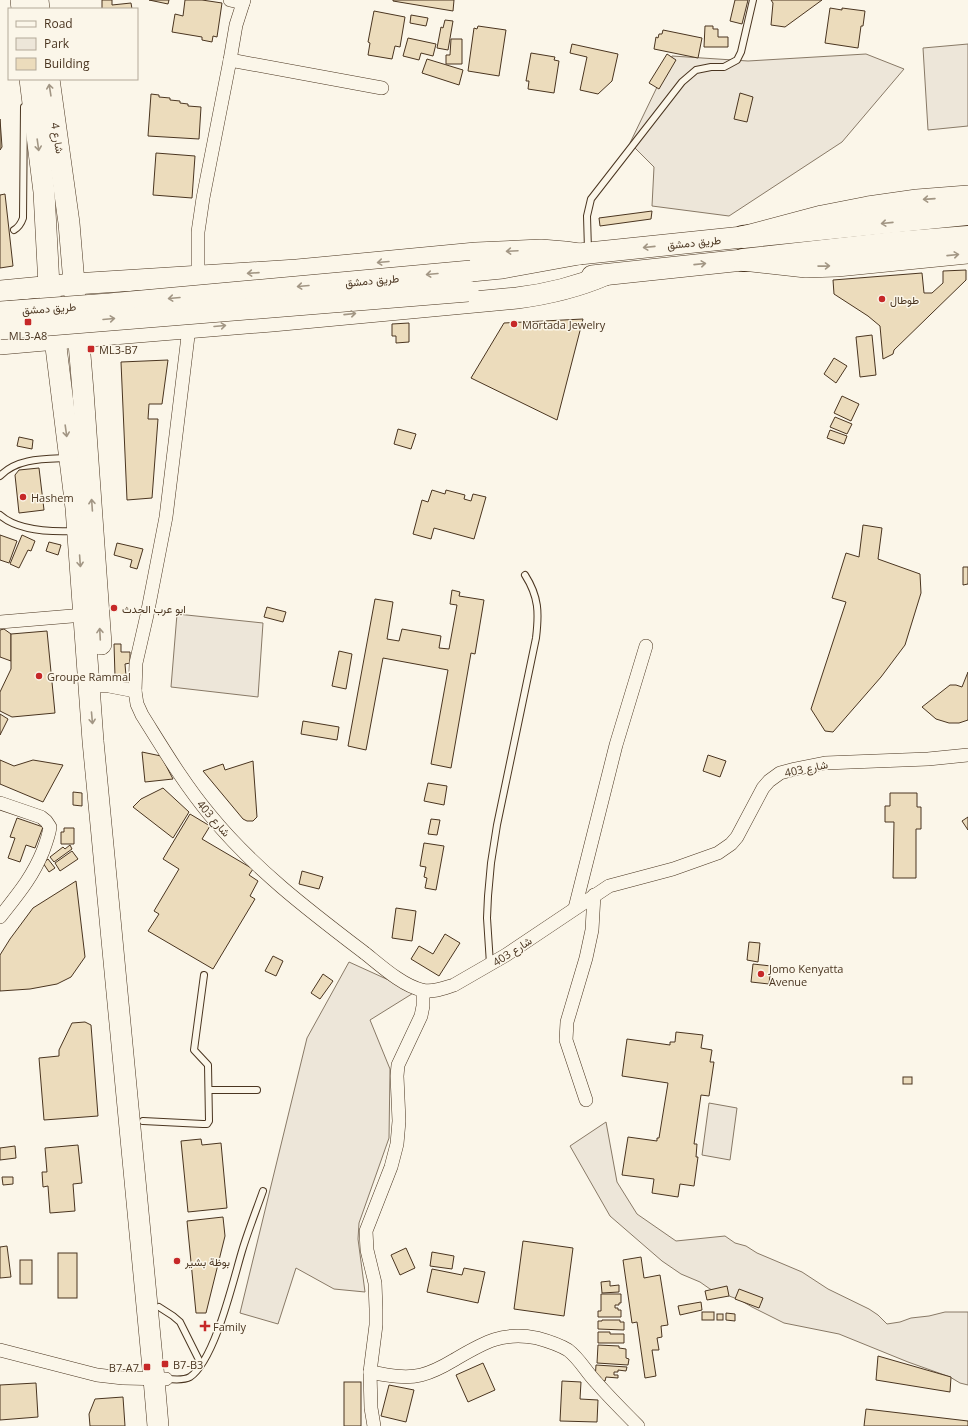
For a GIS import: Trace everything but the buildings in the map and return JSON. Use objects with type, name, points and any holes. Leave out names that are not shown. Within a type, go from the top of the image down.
[{"type":"highway","points":[[37,81],[47,225],[49,286],[54,339],[78,531],[84,614],[96,686],[143,1121],[160,1307],[160,1379],[158,1426]]},
{"type":"highway","name":"شارع 4","points":[[37,81],[66,198],[69,223]]},
{"type":"highway","name":"طريق دمشق","points":[[2,338],[469,281],[502,268],[584,254],[743,237],[822,216],[868,207],[917,200],[968,196]]},
{"type":"highway","points":[[743,237],[968,214]]},
{"type":"highway","points":[[69,223],[78,252],[84,262],[95,273],[101,276],[122,281]]},
{"type":"highway","points":[[69,223],[84,391],[96,686],[160,1379],[172,1426]]},
{"type":"highway","points":[[0,290],[24,281],[35,273],[41,260],[47,225]]},
{"type":"highway","points":[[743,260],[894,243],[968,237]]},
{"type":"highway","points":[[0,290],[297,270],[476,253],[541,250],[584,254]]},
{"type":"highway","name":"طريق دمشق","points":[[0,312],[469,281],[605,274],[743,260],[806,267],[837,266],[968,253]]},
{"type":"highway","points":[[2,338],[54,339],[531,296],[570,288],[605,274]]},
{"type":"highway","points":[[157,279],[144,283],[135,291],[132,302],[135,313],[139,318],[158,330]]},
{"type":"highway","points":[[0,302],[4,305],[7,311],[9,322],[2,338]]},
{"type":"highway","points":[[84,391],[90,358],[97,346],[113,334]]},
{"type":"highway","points":[[2,338],[28,347],[41,356],[50,369],[61,393]]},
{"type":"street","points":[[198,276],[199,219],[236,26],[244,1],[230,0]]},
{"type":"street","points":[[230,60],[382,88]]},
{"type":"street","name":"شارع 403","points":[[189,328],[166,517],[136,663],[135,691],[137,704],[142,715],[178,773],[230,838],[279,885],[341,936],[400,980],[423,991],[437,990],[454,985],[490,965],[594,895],[610,886],[673,869],[718,853],[731,844],[737,837],[763,788],[769,781],[780,773],[795,768],[825,763],[928,759],[968,755]]},
{"type":"street","points":[[0,622],[84,614]]},
{"type":"street","points":[[575,908],[616,745],[646,646]]},
{"type":"street","points":[[96,686],[135,691]]},
{"type":"street","points":[[0,803],[41,817],[50,827],[47,839],[34,871],[23,889],[0,917]]},
{"type":"street","points":[[586,1100],[566,1040],[567,1022],[586,958],[592,930],[594,895]]},
{"type":"street","points":[[374,1426],[371,1408],[370,1372],[376,1325],[375,1283],[367,1250],[366,1231],[391,1167],[399,1137],[398,1065],[421,1016],[423,991]]},
{"type":"street","points":[[370,1372],[385,1375],[420,1375],[435,1371],[466,1353],[497,1338],[517,1336],[549,1341],[569,1351],[638,1426]]},
{"type":"street","points":[[0,1350],[97,1375],[123,1378],[160,1379]]},
{"type":"lane","points":[[584,254],[587,216],[591,199],[682,82],[696,70],[711,67],[724,67],[737,60],[741,52],[753,0]]},
{"type":"lane","points":[[14,230],[18,227],[23,218],[24,107],[26,96],[37,81]]},
{"type":"lane","points":[[0,476],[5,470],[23,462],[70,458]]},
{"type":"lane","points":[[0,515],[15,523],[34,529],[78,531]]},
{"type":"lane","points":[[490,965],[487,918],[491,863],[497,825],[536,638],[538,622],[536,595],[525,574]]},
{"type":"lane","points":[[143,1121],[207,1124],[209,1121],[208,1065],[194,1050],[204,975]]},
{"type":"lane","points":[[209,1090],[257,1090]]},
{"type":"lane","points":[[160,1379],[183,1379],[189,1377],[201,1364],[211,1347],[219,1328],[244,1244],[263,1191]]},
{"type":"lane","points":[[160,1307],[180,1322],[201,1364]]},
{"type":"green space","points":[[968,44],[968,126],[928,130],[923,48]]},
{"type":"green space","points":[[866,54],[904,69],[842,142],[729,216],[652,206],[654,167],[630,143],[672,56],[748,61]]},
{"type":"green space","points":[[177,614],[263,623],[258,697],[171,687]]},
{"type":"green space","points":[[349,962],[415,992],[370,1020],[390,1069],[389,1138],[359,1223],[358,1239],[365,1292],[334,1289],[296,1268],[278,1324],[240,1313],[307,1038]]},
{"type":"green space","points":[[709,1103],[737,1108],[730,1160],[702,1155]]},
{"type":"green space","points":[[606,1122],[617,1182],[637,1214],[676,1241],[725,1236],[735,1243],[746,1246],[757,1253],[802,1272],[828,1289],[869,1309],[887,1324],[945,1312],[968,1312],[968,1385],[839,1334],[784,1323],[740,1300],[710,1289],[700,1282],[681,1274],[662,1261],[610,1216],[570,1146]]},
{"type":"place","name":"طوطال","points":[[882,299]]},
{"type":"place","name":"ML3-A8","points":[[28,322]]},
{"type":"place","name":"Mortada Jewelry","points":[[514,324]]},
{"type":"place","name":"ML3-B7","points":[[91,349]]},
{"type":"place","name":"Hashem","points":[[23,497]]},
{"type":"place","name":"ابو عرب الحدث","points":[[114,608]]},
{"type":"place","name":"Groupe Rammal","points":[[39,676]]},
{"type":"place","name":"Jomo Kenyatta Avenue","points":[[761,974]]},
{"type":"place","name":"بوظة بشير","points":[[177,1261]]},
{"type":"place","name":"Family","points":[[205,1326]]},
{"type":"place","name":"B7-B3","points":[[165,1364]]},
{"type":"place","name":"B7-A7","points":[[147,1367]]}]
